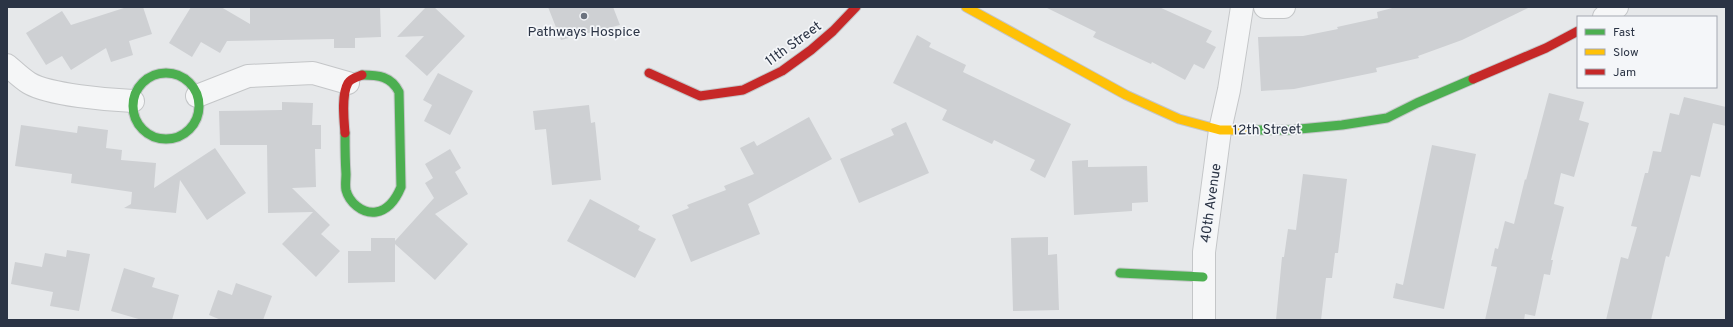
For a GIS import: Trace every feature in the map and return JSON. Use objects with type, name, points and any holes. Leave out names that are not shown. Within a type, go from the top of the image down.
[{"type":"street","name":"11th Street","points":[[649,73],[700,96],[743,90],[782,71],[811,50],[833,31],[856,7]]},
{"type":"street","name":"12th Street","points":[[966,7],[1126,95],[1179,119],[1220,130],[1289,130],[1342,126],[1387,118],[1417,103],[1546,48],[1577,32]]},
{"type":"street","name":"40th Avenue","points":[[1204,320],[1204,252],[1220,130],[1229,90],[1242,7]]},
{"type":"street","points":[[1265,7],[1284,7]]},
{"type":"street","points":[[1605,16],[1617,7]]},
{"type":"street","points":[[7,65],[29,83],[48,90],[115,100],[133,101]]},
{"type":"street","points":[[163,73],[174,74],[184,78],[192,86],[198,96],[199,107],[197,117],[192,126],[179,135],[163,138],[153,136],[144,130],[137,122],[133,101],[136,91],[143,82],[152,76],[163,73]]},
{"type":"street","points":[[198,96],[248,76],[260,74],[314,73],[348,83]]},
{"type":"street","points":[[362,75],[382,76],[393,81],[398,92],[401,187],[398,197],[390,207],[380,211],[361,211],[349,200],[346,190],[344,100],[348,83],[353,78],[362,75]]},
{"type":"street","points":[[1120,272],[1203,277]]},
{"type":"building","points":[[127,7],[143,7],[152,34],[129,41],[133,55],[111,62],[106,48],[71,70],[62,56],[46,65],[26,33],[62,11],[71,25]]},
{"type":"building","points":[[191,7],[221,7],[250,24],[250,7],[380,7],[381,37],[355,38],[355,48],[334,48],[334,39],[227,41],[220,53],[201,42],[192,57],[169,43]]},
{"type":"building","points":[[426,7],[434,7],[465,36],[427,76],[405,56],[424,36],[397,37]]},
{"type":"building","name":"Pathways Hospice","points":[[548,7],[613,7],[620,25],[561,40]]},
{"type":"building","points":[[1045,7],[1159,7],[1212,31],[1206,42],[1216,47],[1204,69],[1194,64],[1185,80],[1152,62],[1151,64],[1093,37],[1096,32]]},
{"type":"building","points":[[1396,7],[1530,7],[1462,40],[1418,56],[1419,58],[1376,68],[1377,72],[1294,89],[1261,91],[1258,37],[1303,36],[1338,29],[1337,27],[1378,18],[1377,12]]},
{"type":"building","points":[[917,35],[931,43],[929,47],[966,65],[963,72],[1071,124],[1045,178],[1030,170],[1035,160],[994,140],[992,144],[942,120],[947,110],[893,83]]},
{"type":"building","points":[[438,73],[473,91],[450,135],[424,121],[432,105],[423,100]]},
{"type":"building","points":[[1549,93],[1584,102],[1579,120],[1589,123],[1574,177],[1561,173],[1554,204],[1564,207],[1551,260],[1553,260],[1550,275],[1544,274],[1535,316],[1525,314],[1524,320],[1485,320],[1497,267],[1491,266],[1495,248],[1498,249],[1505,221],[1514,224]]},
{"type":"building","points":[[1684,97],[1726,107],[1726,126],[1713,123],[1700,177],[1691,175],[1669,257],[1666,256],[1651,320],[1606,320],[1621,257],[1628,259],[1637,227],[1631,226],[1645,173],[1648,173],[1653,151],[1661,152],[1670,113],[1679,115]]},
{"type":"building","points":[[282,102],[313,103],[312,125],[321,125],[321,149],[315,149],[316,187],[292,188],[330,225],[321,234],[340,251],[316,277],[282,244],[313,212],[268,213],[267,145],[220,145],[219,111],[282,110]]},
{"type":"building","points":[[589,105],[591,123],[595,122],[601,180],[552,185],[546,129],[535,130],[533,111]]},
{"type":"building","points":[[809,117],[832,159],[748,204],[760,234],[691,262],[672,215],[689,208],[687,205],[726,190],[724,186],[754,174],[740,148],[754,141],[757,146]]},
{"type":"building","points":[[906,122],[929,173],[859,203],[840,159],[894,135],[891,129]]},
{"type":"building","points":[[21,125],[77,133],[78,126],[108,130],[106,148],[122,150],[121,160],[156,163],[154,188],[215,148],[246,193],[207,220],[180,180],[176,213],[124,208],[131,204],[132,192],[71,183],[72,174],[15,166]]},
{"type":"building","points":[[1432,145],[1476,154],[1444,309],[1393,298],[1396,283],[1403,285]]},
{"type":"building","points":[[450,149],[461,168],[455,172],[468,194],[435,214],[468,244],[435,280],[395,244],[395,282],[348,283],[348,251],[371,251],[371,238],[395,238],[395,241],[434,198],[425,183],[433,178],[425,164]]},
{"type":"building","points":[[1088,160],[1088,167],[1147,166],[1148,202],[1132,203],[1132,211],[1074,215],[1072,161]]},
{"type":"building","points":[[1303,174],[1347,179],[1338,253],[1335,253],[1332,278],[1326,278],[1321,320],[1276,320],[1282,257],[1284,257],[1288,229],[1296,230]]},
{"type":"building","points":[[590,199],[640,226],[638,230],[656,239],[635,278],[567,241]]},
{"type":"building","points":[[1048,237],[1048,255],[1057,254],[1059,310],[1013,311],[1011,238]]},
{"type":"building","points":[[67,250],[90,254],[79,311],[50,306],[53,292],[11,284],[15,262],[42,267],[45,253],[66,257]]},
{"type":"building","points":[[124,268],[155,278],[152,287],[179,295],[172,320],[142,320],[111,311]]},
{"type":"building","points":[[236,283],[272,296],[263,320],[221,320],[209,315],[218,290],[232,295]]},
{"type":"traffic: fast","points":[[166,73],[178,76],[189,83],[196,94],[199,106],[196,118],[189,129],[178,136],[166,139],[154,136],[143,129],[136,118],[133,106],[136,94],[143,83],[154,76],[166,73]]},
{"type":"traffic: fast","points":[[345,133],[346,190],[350,199],[353,203],[366,211],[381,211],[394,200],[401,187],[399,92],[392,83],[384,78],[373,75],[362,75]]},
{"type":"traffic: fast","points":[[1246,130],[1289,130],[1342,125],[1387,118],[1417,103],[1473,79]]},
{"type":"traffic: fast","points":[[1120,273],[1203,277]]},
{"type":"traffic: slow","points":[[966,7],[1126,95],[1179,119],[1220,130],[1246,130]]},
{"type":"traffic: jam","points":[[649,73],[700,96],[743,90],[782,71],[811,50],[833,31],[856,7]]},
{"type":"traffic: jam","points":[[1473,79],[1546,48],[1577,32]]},
{"type":"traffic: jam","points":[[345,133],[344,94],[348,83],[354,78],[362,75]]},
{"type":"place","name":"Pathways Hospice","points":[[584,16]]}]
